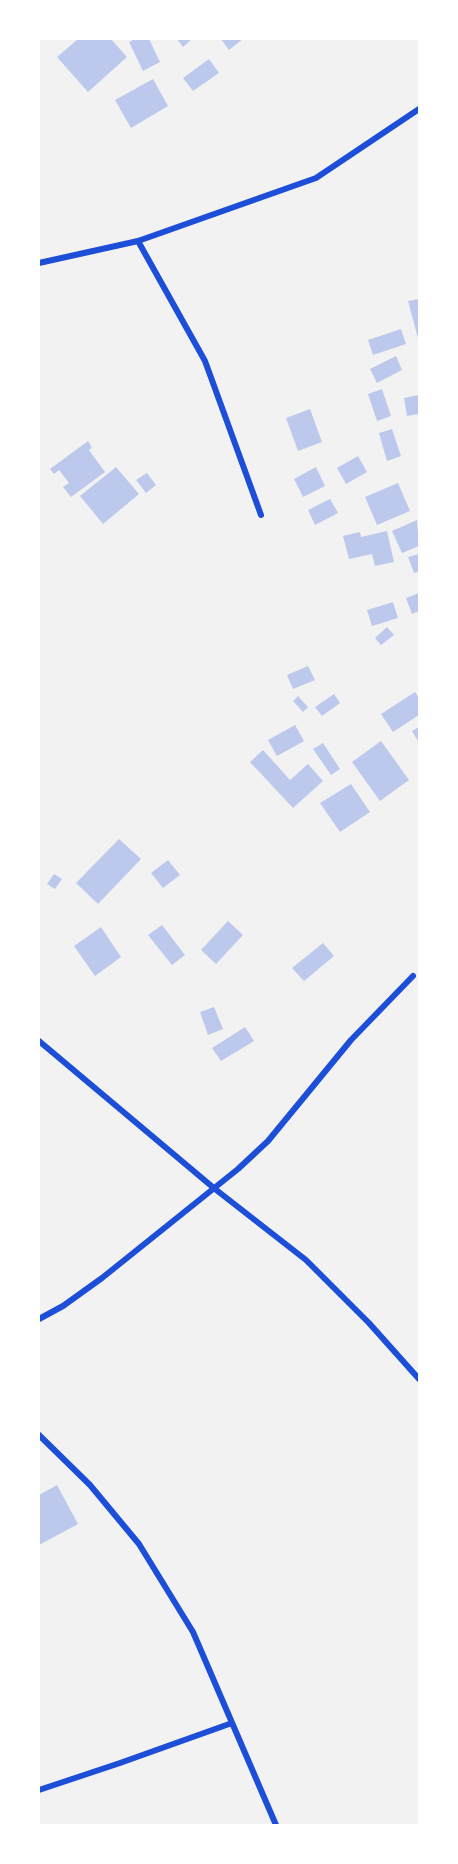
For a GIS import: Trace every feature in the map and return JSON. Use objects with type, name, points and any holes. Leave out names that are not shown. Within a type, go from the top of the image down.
[{"type":"street","points":[[39,262],[138,241],[316,178],[419,109]]},
{"type":"street","points":[[138,241],[205,361],[261,515]]},
{"type":"street","points":[[39,1319],[82,1293],[215,1189],[268,1141],[351,1040],[413,976]]},
{"type":"street","points":[[39,1041],[215,1189],[306,1260],[369,1323],[419,1379]]},
{"type":"street","points":[[39,1435],[90,1485],[139,1544],[193,1632],[276,1825]]},
{"type":"street","points":[[39,1790],[120,1764],[232,1723]]},
{"type":"building","points":[[78,39],[111,39],[127,57],[88,92],[57,57]]},
{"type":"building","points":[[135,39],[149,39],[160,62],[143,71],[129,42]]},
{"type":"building","points":[[177,39],[192,39],[183,47]]},
{"type":"building","points":[[221,39],[243,39],[229,50]]},
{"type":"building","points":[[209,59],[219,73],[193,91],[183,78]]},
{"type":"building","points":[[153,79],[168,106],[131,128],[115,100]]},
{"type":"building","points":[[419,299],[419,338],[418,338],[408,301]]},
{"type":"building","points":[[401,329],[406,344],[373,355],[368,340]]},
{"type":"building","points":[[396,356],[402,370],[377,383],[370,369]]},
{"type":"building","points":[[382,389],[391,416],[377,421],[368,394]]},
{"type":"building","points":[[419,395],[419,414],[407,416],[404,398]]},
{"type":"building","points":[[310,409],[322,442],[298,451],[286,418]]},
{"type":"building","points":[[392,429],[401,456],[387,461],[379,433]]},
{"type":"building","points":[[88,441],[92,448],[89,450],[105,472],[71,497],[63,487],[69,483],[59,470],[54,474],[50,469]]},
{"type":"building","points":[[358,456],[367,472],[346,484],[337,468]]},
{"type":"building","points":[[116,467],[139,494],[103,524],[80,496]]},
{"type":"building","points":[[316,467],[325,486],[303,497],[294,479]]},
{"type":"building","points":[[147,473],[156,485],[146,493],[136,480]]},
{"type":"building","points":[[398,483],[410,511],[377,525],[365,497]]},
{"type":"building","points":[[330,499],[338,513],[315,525],[308,510]]},
{"type":"building","points":[[417,520],[419,546],[402,553],[392,531]]},
{"type":"building","points":[[387,531],[394,562],[375,566],[372,554],[349,559],[343,536],[360,532],[361,537]]},
{"type":"building","points":[[419,554],[419,571],[414,573],[408,557]]},
{"type":"building","points":[[419,593],[419,611],[412,614],[406,598]]},
{"type":"building","points":[[393,602],[398,618],[372,626],[367,610]]},
{"type":"building","points":[[387,627],[394,635],[381,645],[375,638]]},
{"type":"building","points":[[308,666],[315,680],[293,689],[287,675]]},
{"type":"building","points":[[415,692],[419,698],[419,715],[393,732],[381,714]]},
{"type":"building","points":[[334,694],[340,703],[322,716],[315,707]]},
{"type":"building","points":[[298,696],[308,707],[303,712],[293,701]]},
{"type":"building","points":[[295,725],[304,741],[277,756],[268,740]]},
{"type":"building","points":[[419,727],[419,743],[412,731]]},
{"type":"building","points":[[381,741],[409,780],[380,801],[352,762]]},
{"type":"building","points":[[323,743],[340,769],[331,775],[313,749]]},
{"type":"building","points":[[263,750],[290,780],[308,764],[323,781],[293,808],[250,762]]},
{"type":"building","points":[[351,784],[370,812],[340,832],[320,803]]},
{"type":"building","points":[[119,839],[141,859],[98,904],[76,883]]},
{"type":"building","points":[[168,860],[180,875],[163,888],[151,873]]},
{"type":"building","points":[[54,874],[62,879],[55,889],[47,884]]},
{"type":"building","points":[[228,921],[243,935],[216,964],[201,950]]},
{"type":"building","points":[[162,925],[185,955],[172,965],[148,935]]},
{"type":"building","points":[[101,927],[121,957],[95,976],[74,946]]},
{"type":"building","points":[[323,943],[334,956],[304,981],[292,968]]},
{"type":"building","points":[[214,1007],[223,1029],[208,1035],[200,1012]]},
{"type":"building","points":[[245,1027],[254,1041],[221,1061],[212,1048]]},
{"type":"building","points":[[57,1485],[78,1524],[39,1545],[39,1495]]}]
